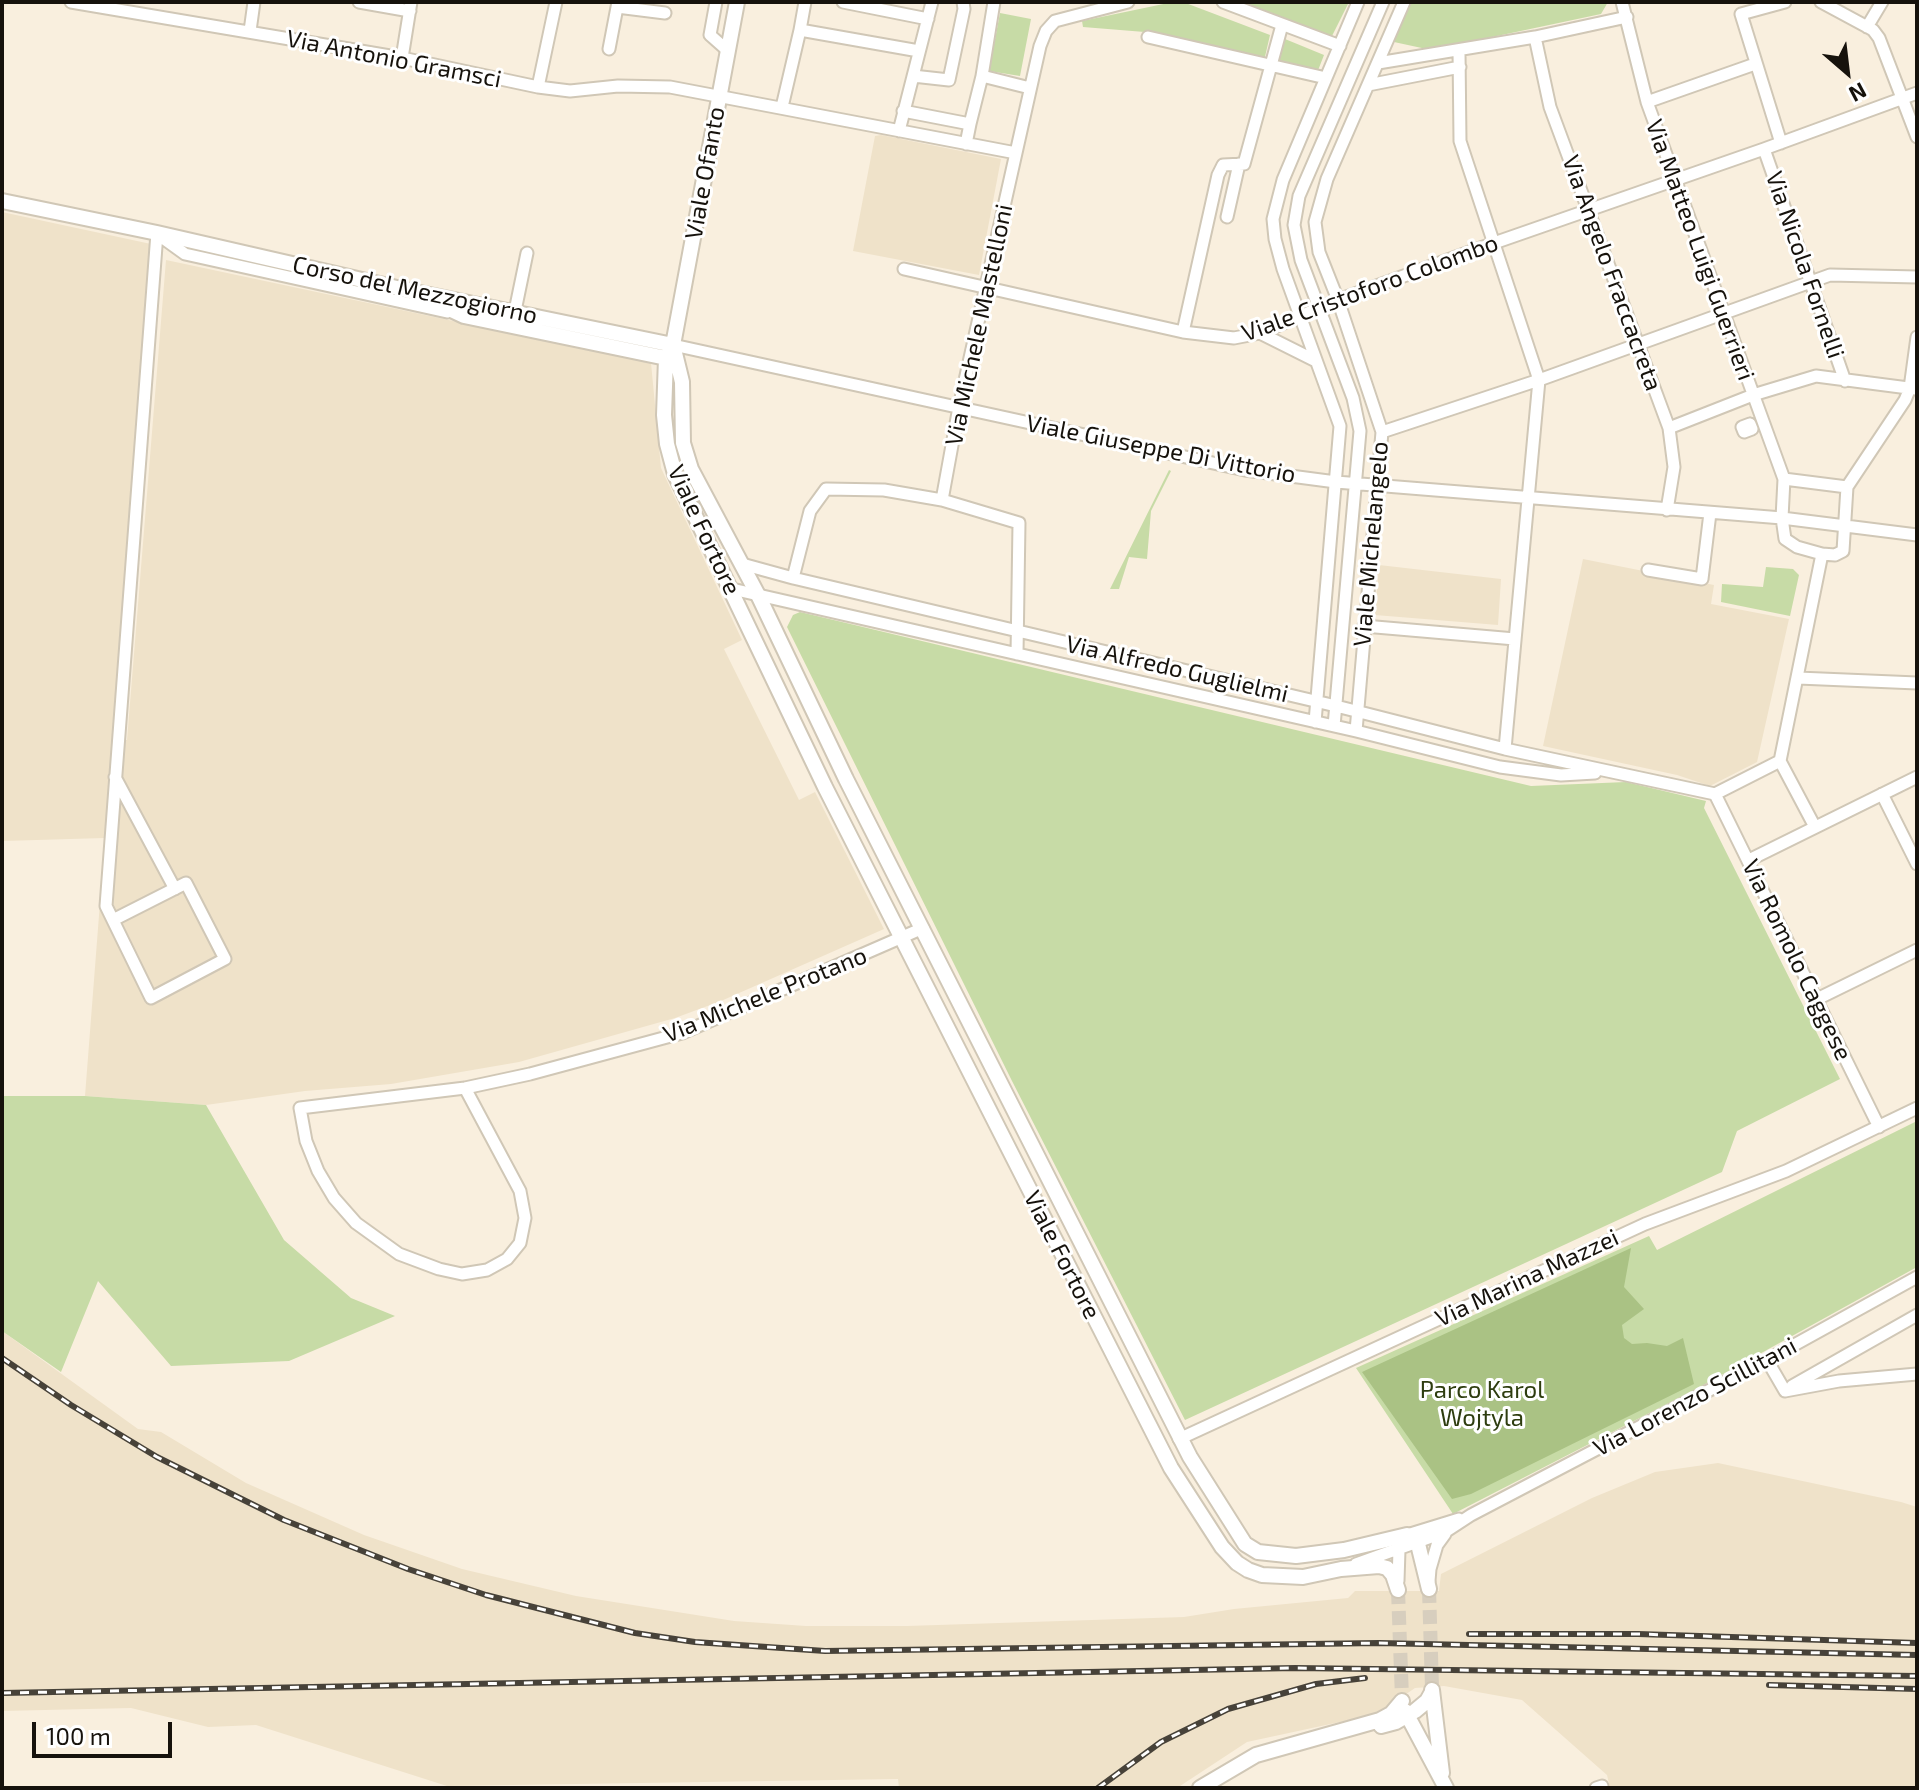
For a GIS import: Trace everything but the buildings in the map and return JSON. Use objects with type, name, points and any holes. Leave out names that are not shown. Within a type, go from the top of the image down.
[{"type":"main road","name":"Viale Ofanto","points":[[670,352],[737,2]]},
{"type":"main road","name":"Corso del Mezzogiorno","points":[[2,201],[410,291],[515,311],[670,352]]},
{"type":"main road","points":[[410,291],[464,316]]},
{"type":"main road","name":"Corso del Mezzogiorno","points":[[464,316],[670,352]]},
{"type":"main road","name":"Viale Fortore","points":[[670,352],[682,382],[683,443],[691,469],[759,597],[846,779],[1179,1439],[1237,1533],[1245,1544],[1258,1552],[1296,1556],[1412,1540]]},
{"type":"main road","name":"Viale Fortore","points":[[670,352],[664,415],[671,463],[825,787],[1156,1443],[1222,1547],[1237,1563],[1262,1575],[1303,1577],[1341,1569]]},
{"type":"main road","points":[[825,787],[846,779]]},
{"type":"main road","points":[[1156,1443],[1168,1438],[1179,1439]]},
{"type":"main road","points":[[1412,1540],[1429,1589]]},
{"type":"main road","points":[[1341,1569],[1387,1568],[1398,1590]]},
{"type":"main road","points":[[1362,1732],[1408,1716],[1427,1701],[1432,1689],[1443,1787]]},
{"type":"main road","points":[[1200,1788],[1256,1755],[1386,1718],[1402,1700],[1443,1787]]},
{"type":"main road","points":[[1315,1739],[1402,1730],[1422,1740]]},
{"type":"street","name":"Via Antonio Gramsci","points":[[71,2],[104,5],[402,58],[538,87],[570,91],[618,86],[670,87],[1016,153]]},
{"type":"street","points":[[250,31],[254,2]]},
{"type":"street","points":[[359,2],[410,7],[402,58]]},
{"type":"street","points":[[538,87],[556,2]]},
{"type":"street","points":[[716,2],[710,35],[727,50]]},
{"type":"street","points":[[782,107],[805,2]]},
{"type":"street","points":[[843,2],[891,7],[928,19]]},
{"type":"street","points":[[899,131],[932,2]]},
{"type":"street","points":[[913,76],[949,80],[963,2]]},
{"type":"street","points":[[966,144],[982,76],[994,2]]},
{"type":"street","name":"Via Michele Mastelloni","points":[[942,500],[959,407],[1040,46],[1046,31],[1055,21],[1084,8],[1128,2]]},
{"type":"street","points":[[1223,2],[1238,5],[1340,46]]},
{"type":"street","name":"Viale Michelangelo","points":[[1315,722],[1340,426],[1275,239],[1273,219],[1283,180],[1358,2]]},
{"type":"street","name":"Viale Michelangelo","points":[[1334,726],[1360,431],[1358,413],[1301,260],[1294,225],[1301,191],[1383,2]]},
{"type":"street","name":"Viale Michelangelo","points":[[1356,731],[1382,432],[1319,252],[1315,222],[1327,179],[1404,2]]},
{"type":"street","name":"Via Matteo Luigi Guerrieri","points":[[1622,2],[1647,102],[1784,479]]},
{"type":"street","points":[[1781,143],[1741,14],[1785,2]]},
{"type":"street","points":[[1821,2],[1867,27],[1879,38],[1917,137]]},
{"type":"street","points":[[1867,27],[1882,2]]},
{"type":"street","points":[[609,49],[618,4],[665,13]]},
{"type":"street","points":[[1378,63],[1535,37],[1627,17]]},
{"type":"street","points":[[1183,332],[1218,175],[1223,165],[1244,164],[1282,25]]},
{"type":"street","points":[[800,30],[919,51]]},
{"type":"street","points":[[1148,37],[1326,78]]},
{"type":"street","name":"Via Angelo Fraccacreta","points":[[1535,37],[1550,107],[1669,428],[1674,467],[1667,510]]},
{"type":"street","points":[[1459,51],[1460,141],[1539,380],[1505,749]]},
{"type":"street","points":[[1647,102],[1755,64]]},
{"type":"street","points":[[1368,85],[1460,67]]},
{"type":"street","points":[[982,76],[1030,88]]},
{"type":"street","name":"Viale Cristoforo Colombo","points":[[904,269],[1183,332],[1234,338],[1260,333],[1338,300],[1494,243],[1917,93]]},
{"type":"street","points":[[903,111],[970,124]]},
{"type":"street","name":"Via Nicola Fornelli","points":[[1764,149],[1845,381]]},
{"type":"street","points":[[1227,217],[1239,164]]},
{"type":"street","points":[[1283,180],[1301,191]]},
{"type":"street","points":[[113,920],[186,883],[225,959],[151,998],[106,906],[157,233]]},
{"type":"street","name":"Corso del Mezzogiorno","points":[[157,233],[185,254],[464,316]]},
{"type":"street","points":[[515,311],[527,253]]},
{"type":"street","points":[[1382,432],[1539,380],[1830,275],[1917,277]]},
{"type":"street","points":[[340,289],[410,291]]},
{"type":"street","points":[[1260,333],[1316,361]]},
{"type":"street","points":[[1847,487],[1784,479],[1783,532],[1790,544],[1822,554],[1835,555],[1843,551],[1847,487],[1914,388],[1917,337]]},
{"type":"street","name":"Viale Giuseppe Di Vittorio","points":[[670,352],[959,407],[1245,470],[1336,482],[1782,518],[1917,535]]},
{"type":"street","points":[[1669,428],[1753,395],[1816,376],[1914,388]]},
{"type":"street","points":[[793,578],[810,511],[826,489],[884,490],[942,500],[1019,523],[1017,654]]},
{"type":"street","points":[[1648,570],[1702,579],[1710,513]]},
{"type":"street","points":[[1815,827],[1780,761],[1822,554]]},
{"type":"street","name":"Via Alfredo Guglielmi","points":[[742,564],[1505,749],[1715,794]]},
{"type":"street","name":"Via Alfredo Guglielmi","points":[[732,589],[1356,731],[1500,767],[1561,775],[1612,772]]},
{"type":"street","points":[[1364,626],[1515,639]]},
{"type":"street","points":[[1798,678],[1917,683]]},
{"type":"street","points":[[1421,747],[1426,729]]},
{"type":"street","points":[[1715,794],[1780,761]]},
{"type":"street","points":[[115,777],[175,889]]},
{"type":"street","points":[[1749,860],[1917,777]]},
{"type":"street","name":"Via Romolo Caggese","points":[[1715,794],[1879,1127]]},
{"type":"street","points":[[1882,794],[1917,864]]},
{"type":"street","name":"Via Michele Protano","points":[[465,1088],[520,1191],[525,1218],[520,1243],[507,1259],[487,1270],[462,1274],[399,1254],[356,1223],[334,1198],[318,1171],[306,1141],[300,1108],[465,1088],[682,1033],[923,928]]},
{"type":"street","points":[[1815,1000],[1917,950]]},
{"type":"street","name":"Via Marina Mazzei","points":[[1179,1439],[1645,1224],[1786,1171],[1917,1108]]},
{"type":"street","name":"Via Lorenzo Scillitani","points":[[1471,1515],[1767,1360],[1917,1277]]},
{"type":"street","name":"Via Lorenzo Scillitani","points":[[1785,1391],[1917,1315]]},
{"type":"street","points":[[1767,1360],[1785,1391],[1839,1381],[1917,1374]]},
{"type":"street","points":[[1412,1540],[1445,1532],[1471,1515]]},
{"type":"street","points":[[1412,1540],[1471,1515]]},
{"type":"street","points":[[1429,1589],[1430,1569],[1437,1545],[1445,1532]]},
{"type":"street","name":"Viale Fortore","points":[[1341,1569],[1399,1550],[1412,1540]]},
{"type":"street","points":[[1398,1590],[1399,1550]]},
{"type":"shaded area","points":[[875,136],[1001,159],[979,275],[853,251]]},
{"type":"shaded area","points":[[2,212],[151,244],[112,741],[127,740],[166,260],[651,363],[661,468],[742,640],[724,649],[799,800],[815,792],[884,929],[675,1018],[519,1062],[391,1084],[305,1091],[206,1105],[85,1096],[105,838],[2,841]]},
{"type":"shaded area","points":[[1583,559],[1714,585],[1711,604],[1789,619],[1757,762],[1710,786],[1677,775],[1543,746]]},
{"type":"shaded area","points":[[1379,565],[1501,579],[1498,625],[1375,615]]},
{"type":"shaded area","points":[[2,1331],[138,1429],[161,1432],[246,1483],[364,1535],[462,1569],[576,1596],[734,1621],[806,1626],[907,1626],[1184,1617],[1348,1598],[1355,1591],[1439,1591],[1441,1574],[1592,1498],[1655,1472],[1718,1463],[1901,1502],[1917,1507],[1917,1788],[1610,1788],[1607,1775],[1522,1700],[1444,1686],[1415,1688],[1377,1714],[1247,1742],[1177,1788],[899,1788],[898,1779],[447,1786],[256,1725],[208,1727],[131,1708],[2,1711]]},
{"type":"green space","points":[[1183,2],[1270,35],[1264,61],[1157,33],[1083,27],[1082,21]]},
{"type":"green space","points":[[1244,2],[1349,2],[1332,36],[1244,6]]},
{"type":"green space","points":[[1411,2],[1608,2],[1601,14],[1431,50],[1394,42]]},
{"type":"green space","points":[[1000,13],[1031,19],[1020,76],[989,71]]},
{"type":"green space","points":[[1285,39],[1324,55],[1317,73],[1278,65]]},
{"type":"green space","points":[[1169,470],[1151,511],[1147,559],[1129,557],[1119,589],[1110,589]]},
{"type":"green space","points":[[1766,567],[1793,569],[1799,575],[1790,616],[1721,602],[1722,584],[1763,587]]},
{"type":"green space","points":[[800,612],[1531,786],[1626,782],[1706,801],[1704,808],[1840,1079],[1737,1131],[1722,1172],[1185,1420],[1012,1081],[787,627],[793,615]]},
{"type":"green space","points":[[2,1096],[85,1096],[206,1105],[284,1240],[351,1298],[395,1316],[289,1361],[171,1366],[98,1281],[61,1372],[2,1331]]},
{"type":"green space","name":"Parco Karol Wojtyla","points":[[1917,1121],[1917,1267],[1698,1388],[1453,1514],[1356,1368],[1649,1236],[1657,1250]]},
{"type":"green space","points":[[1631,1248],[1624,1287],[1644,1309],[1622,1325],[1624,1338],[1632,1344],[1667,1346],[1683,1338],[1694,1384],[1471,1494],[1452,1499],[1362,1372]]},
{"type":"tunnel","points":[[1429,1589],[1432,1687]]},
{"type":"tunnel","points":[[1398,1590],[1402,1698]]},
{"type":"railway","points":[[2,1358],[71,1405],[157,1457],[284,1520],[408,1569],[486,1595],[635,1633],[695,1642],[825,1651],[1379,1643],[1917,1655]]},
{"type":"railway","points":[[1469,1634],[1638,1634],[1917,1643]]},
{"type":"railway","points":[[2,1693],[1295,1668],[1917,1676]]},
{"type":"railway","points":[[1098,1788],[1161,1742],[1228,1709],[1316,1684],[1365,1678]]},
{"type":"railway","points":[[1769,1685],[1917,1689]]}]
